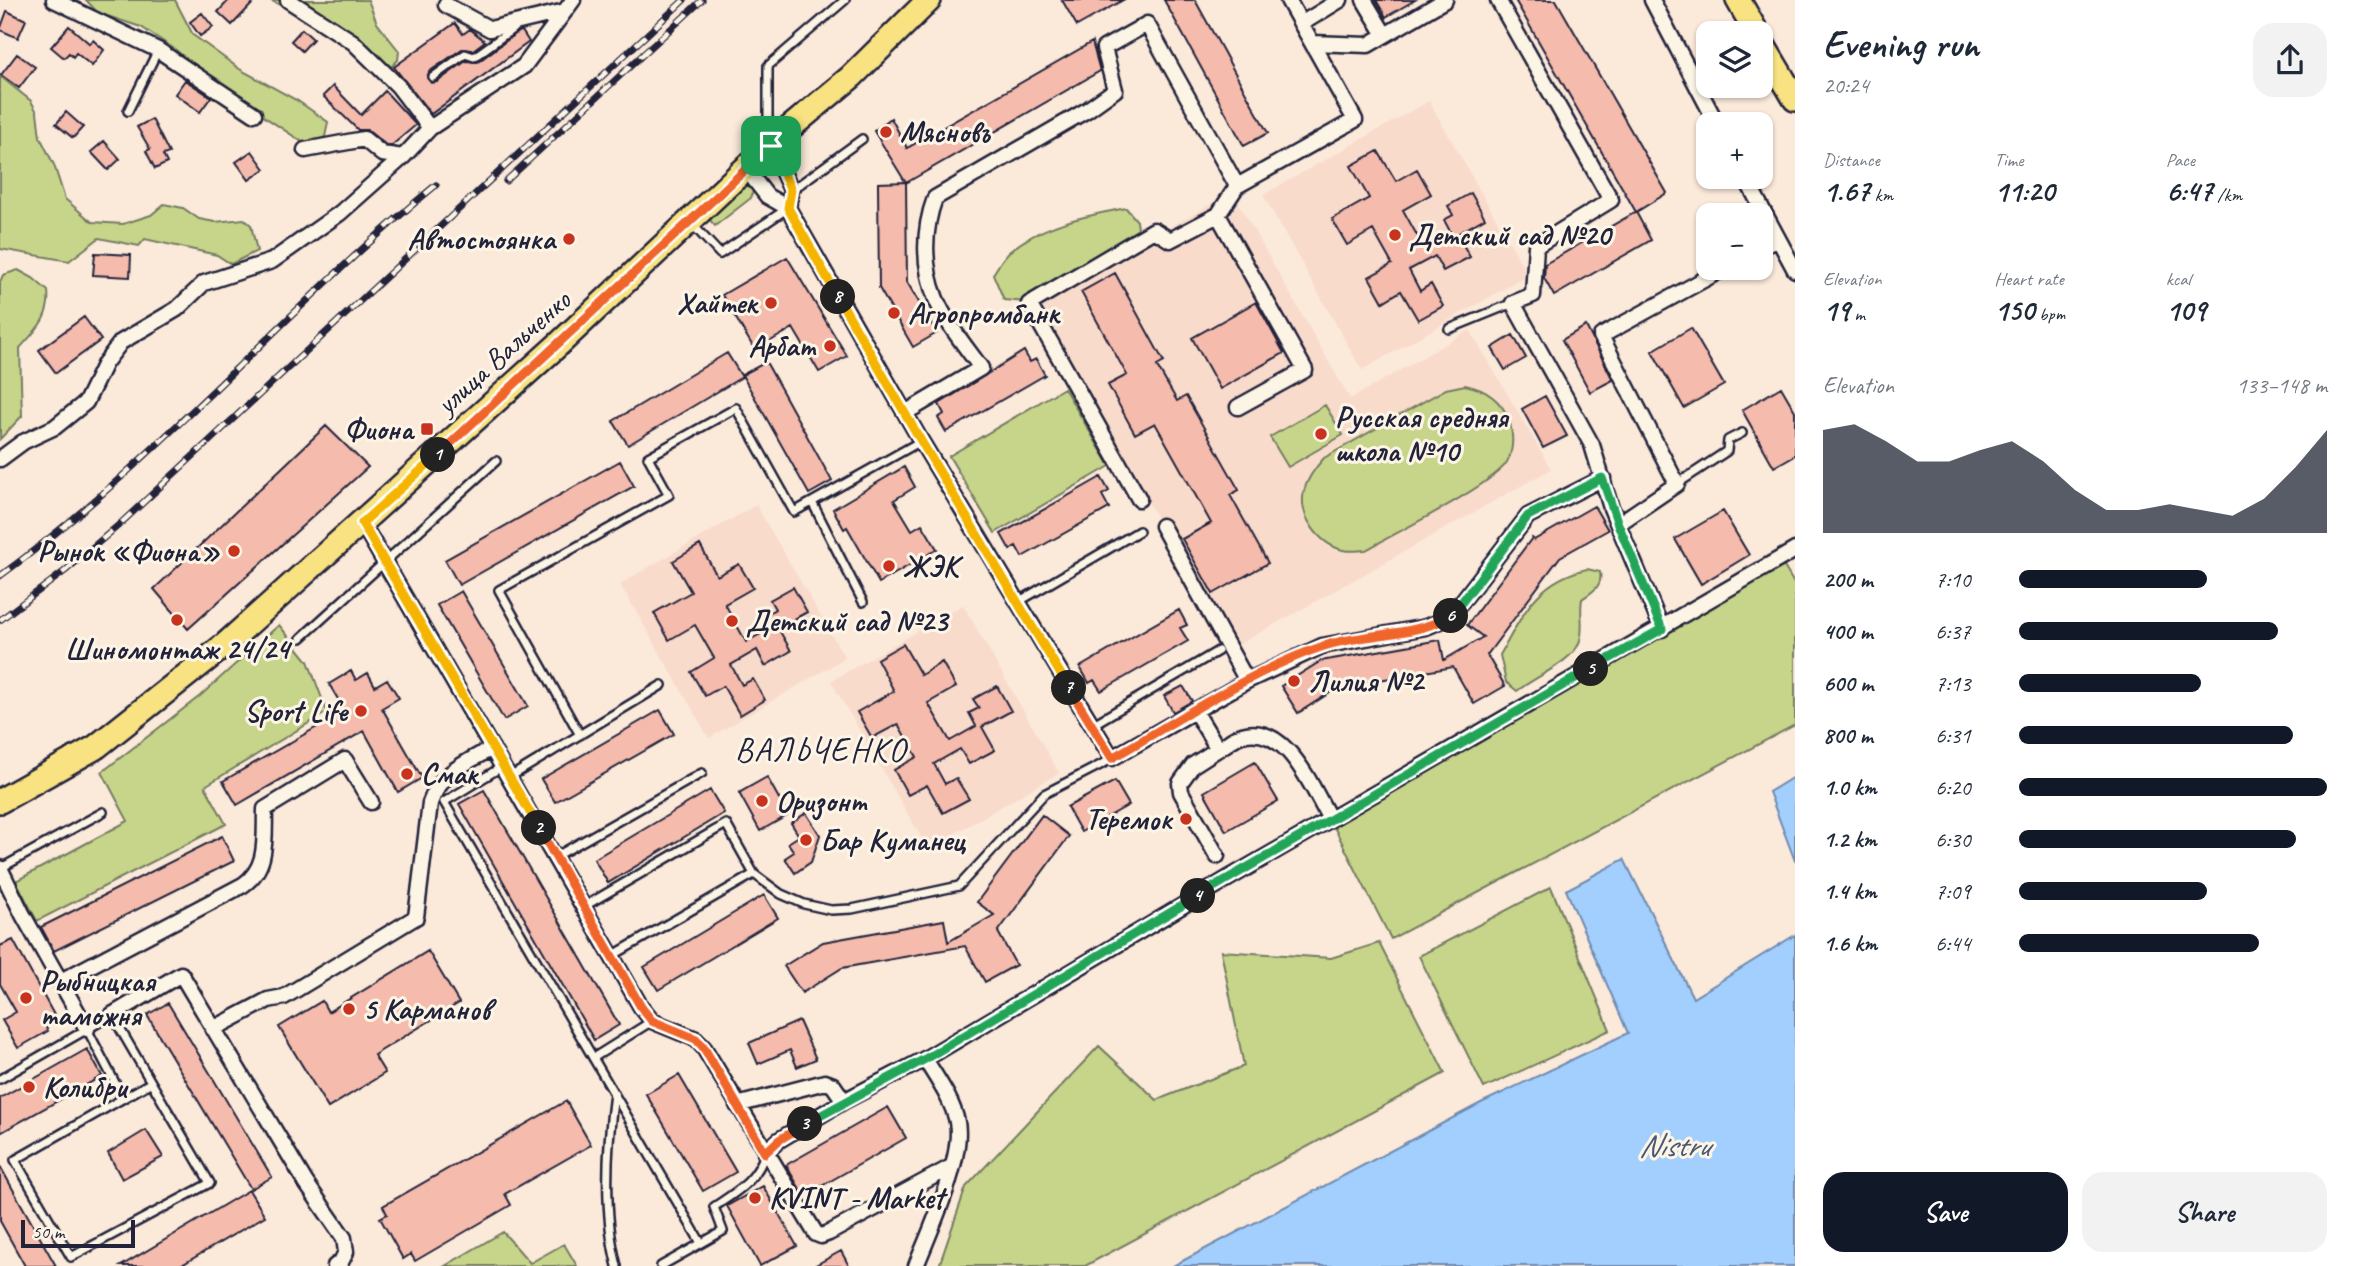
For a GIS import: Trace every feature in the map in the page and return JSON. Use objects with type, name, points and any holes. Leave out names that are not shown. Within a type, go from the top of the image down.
[{"type":"main road","name":"улица Вальченко","points":[[0,801],[66,765],[133,719],[226,644],[690,223],[775,141],[850,77],[929,0]]},
{"type":"main road","points":[[1738,0],[1750,21]]},
{"type":"main road","points":[[1773,62],[1795,99]]},
{"type":"street","points":[[54,0],[158,50],[254,114]]},
{"type":"street","points":[[288,0],[353,42],[398,86],[430,128]]},
{"type":"street","points":[[1139,499],[1029,304],[1154,230],[1170,240],[1218,215],[1237,186],[1355,120],[1288,0]]},
{"type":"street","points":[[1301,24],[1340,0]]},
{"type":"street","points":[[1364,0],[1385,35]]},
{"type":"street","points":[[1312,43],[1368,45],[1445,0]]},
{"type":"street","points":[[1498,0],[1611,200],[1536,246],[1533,295],[1513,303],[1592,445],[1618,524],[1662,629]]},
{"type":"street","points":[[1652,0],[1711,112]]},
{"type":"street","points":[[446,5],[489,29],[569,6]]},
{"type":"street","points":[[0,459],[23,442],[55,427],[86,402],[105,363],[121,342],[177,309],[204,283],[272,261],[340,213],[403,157],[430,128],[524,66],[569,6]]},
{"type":"street","points":[[905,413],[981,368],[936,299],[926,252],[926,222],[935,198],[1087,110],[1115,90],[1104,48],[1147,24],[1237,186]]},
{"type":"street","points":[[304,150],[364,139],[382,154],[403,157]]},
{"type":"street","points":[[775,141],[791,190],[788,208]]},
{"type":"street","points":[[746,169],[767,196],[788,208],[921,441],[1112,758],[1247,681],[1322,646],[1426,627],[1450,617],[1528,516],[1602,478]]},
{"type":"street","points":[[1751,189],[1795,270]]},
{"type":"street","points":[[1218,215],[1305,370],[1238,407]]},
{"type":"street","points":[[1773,242],[1778,239]]},
{"type":"street","points":[[1618,524],[1677,484],[1601,336],[1704,280]]},
{"type":"street","points":[[362,523],[641,1007],[652,1021],[696,1039],[704,1048],[811,1229],[821,1236],[951,1167]]},
{"type":"street","points":[[1162,526],[1247,681]]},
{"type":"street","points":[[765,1153],[779,1140],[844,1101],[925,1059],[995,1015],[1330,819],[1795,550]]},
{"type":"street","points":[[1195,711],[1218,749]]},
{"type":"street","points":[[1217,856],[1181,792],[1180,783],[1192,765],[1242,735],[1265,734],[1284,745],[1330,819]]},
{"type":"street","points":[[214,1029],[268,1000],[284,997],[416,917],[430,803],[435,787],[451,773],[492,748]]},
{"type":"street","points":[[61,981],[256,876],[262,861],[265,809],[345,760],[371,802]]},
{"type":"street","points":[[0,868],[23,915],[87,1029]]},
{"type":"street","points":[[112,1015],[181,974],[306,1182],[344,1238],[346,1252],[341,1262],[335,1266]]},
{"type":"street","points":[[916,1266],[940,1205],[958,1137],[957,1122],[925,1059]]},
{"type":"street","points":[[737,1105],[825,1082],[833,1085],[844,1101]]},
{"type":"lane","points":[[775,141],[768,119],[768,66],[845,0]]},
{"type":"lane","points":[[433,77],[464,54],[474,57],[523,21]]},
{"type":"lane","points":[[128,111],[158,50]]},
{"type":"lane","points":[[791,190],[862,139]]},
{"type":"lane","points":[[690,223],[720,254],[788,208]]},
{"type":"lane","points":[[1449,329],[1513,303]]},
{"type":"lane","points":[[580,735],[499,590],[669,495],[648,457],[736,408],[794,512],[921,441]]},
{"type":"lane","points":[[1677,484],[1727,451],[1728,440],[1742,432]]},
{"type":"lane","points":[[301,638],[496,461]]},
{"type":"lane","points":[[812,502],[863,602]]},
{"type":"lane","points":[[1018,602],[1139,531]]},
{"type":"lane","points":[[1091,726],[1219,651]]},
{"type":"lane","points":[[662,685],[580,735],[444,802],[701,1243]]},
{"type":"lane","points":[[583,906],[726,824],[754,874],[781,894],[804,904],[831,910],[852,909],[959,886],[971,877],[1044,794],[1112,758]]},
{"type":"lane","points":[[555,857],[702,772]]},
{"type":"lane","points":[[0,868],[103,812]]},
{"type":"lane","points":[[612,956],[754,874]]},
{"type":"lane","points":[[0,1079],[112,1015],[210,1183],[71,1257],[15,1160],[150,1083]]},
{"type":"lane","points":[[593,1058],[652,1021]]},
{"type":"lane","points":[[87,1029],[123,1098]]},
{"type":"lane","points":[[614,1093],[607,1143],[612,1247],[617,1266]]},
{"type":"lane","points":[[661,1266],[723,1231],[714,1207],[747,1184],[760,1169],[765,1153]]},
{"type":"shaded area","name":"Детский сад №20","points":[[1429,101],[1528,275],[1362,370],[1263,195]]},
{"type":"shaded area","name":"Русская средняя школа №10","points":[[1232,192],[1350,399],[1470,330],[1551,469],[1229,650],[1039,302]]},
{"type":"shaded area","name":"Детский сад №23","points":[[756,505],[845,658],[709,738],[620,584]]},
{"type":"shaded area","points":[[963,605],[1059,773],[928,849],[831,681]]},
{"type":"green space","points":[[86,0],[175,0],[193,35],[241,70],[298,101],[328,122],[325,137],[307,145],[212,82],[176,50],[141,27],[98,13]]},
{"type":"green space","points":[[270,0],[368,0],[377,23],[399,51],[398,60],[391,67],[359,36],[344,28],[309,19]]},
{"type":"green space","points":[[0,76],[31,101],[37,112],[40,137],[54,165],[65,199],[92,222],[123,224],[151,215],[164,204],[183,208],[199,219],[215,222],[244,219],[251,225],[257,251],[231,264],[217,255],[145,239],[139,246],[99,238],[69,261],[0,249]]},
{"type":"green space","points":[[749,186],[753,191],[751,198],[715,226],[708,218],[742,187]]},
{"type":"green space","points":[[1126,208],[1137,221],[1139,236],[1027,302],[1004,300],[993,274],[1007,254],[1022,242],[1064,222]]},
{"type":"green space","points":[[18,270],[48,291],[48,300],[41,323],[20,348],[22,416],[0,439],[0,282],[3,275]]},
{"type":"green space","points":[[1465,385],[1492,396],[1506,413],[1512,436],[1507,462],[1498,472],[1464,495],[1366,550],[1343,550],[1326,542],[1307,519],[1303,500],[1307,482],[1324,458],[1446,389]]},
{"type":"green space","points":[[1064,388],[1110,466],[995,533],[949,456]]},
{"type":"green space","points":[[1325,405],[1343,435],[1288,467],[1270,437]]},
{"type":"green space","points":[[1783,565],[1795,585],[1795,725],[1391,939],[1333,825]]},
{"type":"green space","points":[[1587,569],[1600,572],[1600,581],[1596,588],[1582,599],[1582,632],[1576,649],[1517,691],[1506,682],[1500,655],[1516,626],[1544,590],[1570,574]]},
{"type":"green space","points":[[279,625],[308,661],[327,712],[205,786],[226,824],[37,921],[16,881],[128,821],[102,772],[200,696]]},
{"type":"green space","points":[[1551,887],[1610,1030],[1484,1088],[1419,956]]},
{"type":"green space","points":[[1379,943],[1445,1073],[1085,1266],[939,1266],[966,1187],[1099,1046],[1157,1100],[1244,1066],[1221,951],[1331,958]]},
{"type":"green space","points":[[503,1232],[530,1263],[564,1244],[577,1266],[445,1266]]},
{"type":"water","points":[[1795,776],[1795,861],[1769,792]]},
{"type":"water","name":"Nistru","points":[[1624,859],[1693,998],[1795,935],[1795,1266],[1173,1266],[1481,1103],[1628,1033],[1566,890]]},
{"type":"building","points":[[229,0],[256,0],[232,25],[218,12]]},
{"type":"building","points":[[1062,0],[1123,0],[1077,26]]},
{"type":"building","points":[[1164,0],[1195,0],[1268,133],[1244,146]]},
{"type":"building","points":[[1376,0],[1415,0],[1386,17]]},
{"type":"building","points":[[1515,0],[1556,0],[1667,193],[1636,212]]},
{"type":"building","points":[[7,11],[26,20],[18,38],[0,30]]},
{"type":"building","points":[[202,13],[213,27],[200,36],[190,22]]},
{"type":"building","points":[[455,23],[463,34],[470,29],[485,41],[473,50],[462,49],[429,72],[427,78],[431,83],[437,82],[466,61],[478,62],[518,32],[522,31],[529,42],[431,114],[394,67]]},
{"type":"building","points":[[69,26],[90,44],[93,40],[104,50],[92,66],[76,53],[73,57],[69,53],[64,58],[51,47]]},
{"type":"building","points":[[302,29],[313,39],[302,51],[291,41]]},
{"type":"building","points":[[1092,42],[1100,71],[906,183],[874,131],[891,118],[907,148]]},
{"type":"building","points":[[17,54],[35,67],[19,88],[1,75]]},
{"type":"building","points":[[185,80],[211,97],[200,112],[175,94]]},
{"type":"building","points":[[333,86],[361,115],[385,91],[416,125],[391,146],[386,145],[367,130],[358,130],[323,96]]},
{"type":"building","points":[[66,112],[83,127],[73,138],[56,124]]},
{"type":"building","points":[[152,119],[169,153],[163,155],[167,163],[155,169],[146,151],[150,149],[137,127]]},
{"type":"building","points":[[104,141],[120,159],[108,170],[91,152]]},
{"type":"building","points":[[252,151],[265,169],[249,180],[236,162]]},
{"type":"building","points":[[1378,151],[1396,181],[1417,169],[1431,194],[1403,210],[1424,248],[1451,233],[1444,220],[1453,215],[1448,206],[1471,193],[1485,218],[1457,234],[1470,257],[1443,271],[1435,256],[1409,270],[1420,291],[1431,284],[1443,306],[1418,320],[1401,291],[1383,302],[1369,277],[1392,264],[1373,230],[1347,245],[1332,219],[1369,198],[1351,166]]},
{"type":"building","points":[[906,182],[907,282],[937,333],[913,347],[879,288],[878,183]]},
{"type":"building","points":[[1636,212],[1651,240],[1554,296],[1544,278],[1545,264]]},
{"type":"building","points":[[95,253],[131,255],[130,277],[93,275]]},
{"type":"building","name":"Хайтек","points":[[787,257],[847,356],[819,372],[793,328],[755,350],[722,295]]},
{"type":"building","points":[[1115,273],[1164,362],[1157,366],[1177,401],[1186,396],[1239,490],[1230,495],[1268,563],[1213,594],[1182,539],[1211,523],[1155,423],[1135,434],[1108,385],[1127,375],[1081,292]]},
{"type":"building","points":[[1256,302],[1284,353],[1220,389],[1192,338]]},
{"type":"building","points":[[84,317],[101,340],[56,373],[39,350]]},
{"type":"building","points":[[1586,326],[1613,380],[1590,392],[1562,340]]},
{"type":"building","points":[[1691,328],[1724,385],[1684,408],[1652,351]]},
{"type":"building","points":[[1513,335],[1526,358],[1505,370],[1492,348]]},
{"type":"building","points":[[1024,351],[1030,362],[1036,359],[1045,375],[946,432],[938,418],[944,414],[939,404]]},
{"type":"building","points":[[727,353],[742,377],[628,445],[613,421]]},
{"type":"building","points":[[766,362],[832,481],[809,494],[742,375]]},
{"type":"building","points":[[1781,387],[1795,411],[1795,455],[1774,467],[1742,410]]},
{"type":"building","points":[[1545,396],[1567,436],[1543,448],[1522,409]]},
{"type":"building","name":"Рынок «Фиона»","points":[[326,426],[368,467],[188,629],[154,589]]},
{"type":"building","points":[[620,461],[634,486],[459,585],[445,560]]},
{"type":"building","points":[[904,467],[915,487],[894,500],[912,530],[922,524],[937,549],[879,583],[847,527],[844,529],[833,509]]},
{"type":"building","points":[[1101,477],[1109,491],[1102,495],[1109,508],[1022,557],[1016,546],[1010,550],[1001,534]]},
{"type":"building","points":[[1594,506],[1608,530],[1560,557],[1487,655],[1505,686],[1474,704],[1453,667],[1339,687],[1298,713],[1281,686],[1321,661],[1440,640],[1444,660],[1483,637],[1467,625],[1532,538],[1534,540]]},
{"type":"building","points":[[1723,511],[1749,555],[1701,584],[1675,539]]},
{"type":"building","points":[[700,545],[717,576],[739,564],[753,588],[725,604],[746,642],[773,627],[766,615],[775,609],[770,600],[793,587],[807,612],[778,628],[791,651],[765,666],[757,650],[731,665],[742,685],[753,679],[765,700],[740,715],[723,686],[705,696],[691,672],[714,658],[695,625],[669,640],[654,613],[691,592],[673,561]]},
{"type":"building","points":[[461,591],[528,706],[504,720],[437,605]]},
{"type":"building","points":[[1179,610],[1187,625],[1180,628],[1188,641],[1101,691],[1094,680],[1089,683],[1080,667]]},
{"type":"building","points":[[903,644],[921,675],[942,662],[956,687],[928,703],[950,741],[976,726],[969,713],[979,708],[973,699],[997,686],[1011,711],[982,727],[995,750],[969,764],[960,749],[934,764],[945,784],[956,778],[969,799],[943,813],[927,785],[908,795],[894,770],[917,757],[898,724],[872,738],[857,712],[894,691],[877,659]]},
{"type":"building","points":[[351,671],[356,680],[368,673],[375,686],[387,679],[399,698],[382,708],[422,778],[398,792],[364,731],[237,805],[223,781],[345,711],[329,684]]},
{"type":"building","points":[[1183,686],[1192,701],[1173,712],[1164,696]]},
{"type":"building","points":[[660,710],[674,734],[555,802],[541,779]]},
{"type":"building","points":[[1255,762],[1278,801],[1226,831],[1204,792]]},
{"type":"building","name":"Оризонт","points":[[767,777],[788,815],[760,831],[739,793]]},
{"type":"building","points":[[1115,781],[1129,805],[1081,832],[1067,807]]},
{"type":"building","points":[[484,790],[619,1025],[594,1040],[459,804]]},
{"type":"building","points":[[710,790],[724,813],[608,883],[594,859]]},
{"type":"building","name":"Бар Куманец","points":[[806,813],[820,835],[811,862],[795,873],[785,858],[794,852],[788,843],[799,836],[791,823]]},
{"type":"building","points":[[1042,815],[1069,836],[998,932],[1016,965],[985,982],[965,946],[842,968],[802,993],[784,966],[823,942],[944,920],[948,942],[994,915],[977,902]]},
{"type":"building","points":[[222,836],[234,861],[54,951],[41,927]]},
{"type":"building","points":[[764,895],[778,918],[658,990],[644,967]]},
{"type":"building","name":"Рыбницкая таможня","points":[[13,940],[54,1015],[42,1021],[48,1031],[18,1048],[2,1020],[16,1012],[0,984],[0,946]]},
{"type":"building","points":[[428,951],[459,1003],[374,1055],[385,1073],[328,1108],[279,1027],[322,1001],[328,1012]]},
{"type":"building","points":[[168,1003],[272,1177],[251,1189],[147,1015]]},
{"type":"building","points":[[799,1021],[816,1059],[797,1067],[790,1050],[758,1064],[749,1043]]},
{"type":"building","points":[[87,1049],[102,1076],[0,1133],[0,1098]]},
{"type":"building","points":[[679,1075],[736,1172],[703,1191],[646,1094]]},
{"type":"building","points":[[566,1101],[591,1145],[505,1194],[511,1205],[415,1261],[411,1254],[403,1259],[380,1218],[387,1214],[383,1206]]},
{"type":"building","points":[[888,1107],[906,1138],[804,1196],[786,1165]]},
{"type":"building","points":[[146,1130],[163,1157],[122,1179],[108,1153]]},
{"type":"building","points":[[0,1166],[56,1266],[25,1266],[0,1221]]},
{"type":"building","points":[[763,1186],[797,1246],[760,1266],[727,1206]]},
{"type":"building","points":[[249,1190],[265,1216],[180,1266],[121,1266]]},
{"type":"building","points":[[841,1251],[849,1266],[814,1266]]},
{"type":"railway","points":[[0,620],[65,571],[120,524],[684,0]]},
{"type":"railway","points":[[506,181],[702,0]]},
{"type":"railway","points":[[0,576],[58,532],[113,484],[381,232],[436,185]]},
{"type":"place","name":"Мясновъ","points":[[886,132]]},
{"type":"place","name":"Детский сад №20","points":[[1395,235]]},
{"type":"place","name":"Автостоянка","points":[[569,239]]},
{"type":"place","name":"Хайтек","points":[[771,303]]},
{"type":"place","name":"Агропромбанк","points":[[894,313]]},
{"type":"place","name":"Арбат","points":[[830,346]]},
{"type":"place","name":"Фиона","points":[[427,429]]},
{"type":"place","name":"Русская средняя школа №10","points":[[1321,434]]},
{"type":"place","name":"Рынок «Фиона»","points":[[234,551]]},
{"type":"place","name":"ЖЭК","points":[[889,566]]},
{"type":"place","name":"Шиномонтаж 24/24","points":[[177,620]]},
{"type":"place","name":"Детский сад №23","points":[[732,621]]},
{"type":"place","name":"Лилия №2","points":[[1294,681]]},
{"type":"place","name":"Sport Life","points":[[361,711]]},
{"type":"place","name":"Смак","points":[[407,774]]},
{"type":"place","name":"Оризонт","points":[[762,801]]},
{"type":"place","name":"Теремок","points":[[1186,819]]},
{"type":"place","name":"Бар Куманец","points":[[806,840]]},
{"type":"place","name":"Рыбницкая таможня","points":[[26,998]]},
{"type":"place","name":"5 Карманов","points":[[349,1009]]},
{"type":"place","name":"Колибри","points":[[29,1087]]},
{"type":"place","name":"KVINT - Market","points":[[755,1198]]},
{"type":"district","name":"ВАЛЬЧЕНКО","points":[[821,750]]},
{"type":"route","points":[[771,146],[791,190],[788,208],[921,441],[1112,758],[1247,681],[1322,646],[1426,627],[1450,617],[1528,516],[1570,497],[1602,478],[1611,508],[1662,629],[1330,819],[995,1015],[925,1059],[844,1101],[779,1140],[765,1153],[704,1048],[696,1039],[652,1021],[641,1007],[362,523],[771,146]]}]
